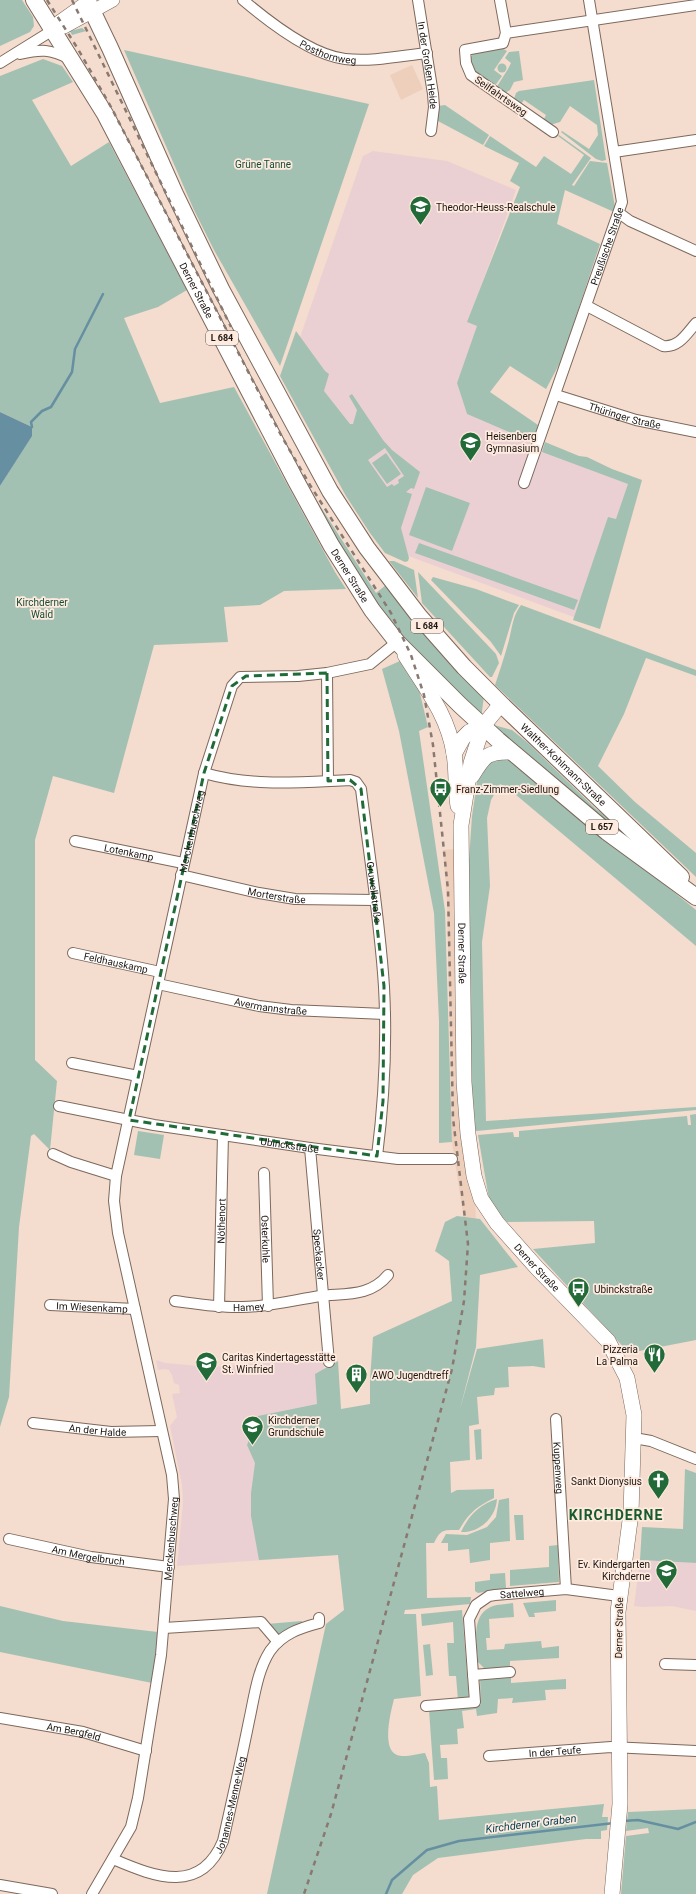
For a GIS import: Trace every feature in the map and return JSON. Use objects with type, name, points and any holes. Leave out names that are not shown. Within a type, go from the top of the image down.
[{"type":"main road","name":"Derner Straße","points":[[34,0],[105,114],[296,481],[328,538],[372,610],[398,642]]},
{"type":"main road","name":"L 684","points":[[89,3],[175,194],[221,289],[330,490],[367,548],[419,616],[464,667],[500,704]]},
{"type":"main road","name":"L 684","points":[[398,642],[483,726]]},
{"type":"main road","points":[[398,642],[447,725],[454,754],[457,801],[461,825]]},
{"type":"main road","points":[[454,754],[463,738],[469,732],[483,726],[500,704]]},
{"type":"main road","name":"Walther-Kohlmann-Straße","points":[[500,704],[662,856],[696,892]]},
{"type":"main road","name":"Derner Straße","points":[[483,726],[471,763],[461,825],[465,1108],[470,1156],[477,1189],[488,1212],[608,1341],[627,1378],[633,1410],[634,1438],[630,1529],[619,1596],[619,1815],[612,1894]]},
{"type":"main road","name":"L 657","points":[[483,726],[607,832],[696,897]]},
{"type":"main road","points":[[468,782],[481,760],[494,752],[512,752]]},
{"type":"street","points":[[0,62],[14,55],[53,30],[64,27],[89,3],[113,0]]},
{"type":"street","name":"Posthornweg","points":[[243,0],[308,47],[334,57],[369,59],[427,53]]},
{"type":"street","name":"In der Großen Heide","points":[[418,0],[433,94],[434,107],[431,131]]},
{"type":"street","points":[[500,0],[506,33],[696,4]]},
{"type":"street","name":"Preußische Straße","points":[[524,483],[556,395],[622,202],[589,0]]},
{"type":"street","name":"Seilfahrtsweg","points":[[506,33],[503,43],[465,50],[466,63],[471,75],[553,132]]},
{"type":"street","points":[[14,55],[45,50],[53,51],[72,60]]},
{"type":"street","points":[[614,152],[696,140]]},
{"type":"street","points":[[619,213],[630,221],[696,251]]},
{"type":"street","points":[[587,306],[663,346],[670,347],[676,345],[696,323]]},
{"type":"street","name":"Thüringer Straße","points":[[556,395],[636,420],[696,432]]},
{"type":"street","name":"Merckenbuschweg","points":[[92,1894],[126,1837],[134,1816],[160,1662],[174,1500],[172,1475],[118,1233],[114,1201],[116,1176],[183,863],[204,773],[232,686],[235,681],[246,676],[298,676],[327,673],[370,664],[398,642]]},
{"type":"street","points":[[327,673],[328,781]]},
{"type":"street","name":"Gruwellstraße","points":[[204,773],[266,783],[350,780],[356,782],[361,789],[384,986],[385,1014],[383,1101],[376,1156]]},
{"type":"street","name":"Lotenkamp","points":[[75,841],[183,863]]},
{"type":"street","name":"Morterstraße","points":[[181,875],[259,892],[295,898],[375,900]]},
{"type":"street","name":"Feldhauskamp","points":[[72,953],[160,972]]},
{"type":"street","name":"Avermannstraße","points":[[158,984],[259,1006],[290,1010],[385,1014]]},
{"type":"street","points":[[72,1062],[138,1076]]},
{"type":"street","points":[[59,1106],[129,1120]]},
{"type":"street","name":"Ubinckstraße","points":[[129,1120],[223,1136],[376,1156],[411,1160],[452,1159]]},
{"type":"street","name":"Nöthenort","points":[[219,1307],[223,1136]]},
{"type":"street","name":"Speckacker","points":[[310,1148],[329,1362]]},
{"type":"street","points":[[53,1154],[70,1162],[116,1176]]},
{"type":"street","name":"Osterkuhle","points":[[264,1173],[268,1306]]},
{"type":"street","name":"Hamey","points":[[175,1301],[219,1307],[268,1306],[322,1296],[357,1293],[368,1290],[383,1281],[388,1275]]},
{"type":"street","name":"Im Wiesenkamp","points":[[50,1305],[135,1309]]},
{"type":"street","name":"Kuppenweg","points":[[556,1418],[566,1589]]},
{"type":"street","name":"An der Halde","points":[[33,1423],[104,1432],[161,1431]]},
{"type":"street","points":[[634,1438],[651,1441],[696,1459]]},
{"type":"street","name":"Am Mergelbruch","points":[[9,1539],[91,1557],[169,1567]]},
{"type":"street","name":"Sattelweg","points":[[426,1706],[475,1702],[469,1619],[476,1604],[489,1596],[566,1589],[619,1596]]},
{"type":"street","name":"Johannes-Menne-Weg","points":[[113,1859],[152,1875],[173,1881],[192,1878],[202,1873],[212,1864],[219,1853],[223,1841],[262,1670],[270,1651],[278,1642],[293,1632],[319,1623],[319,1618]]},
{"type":"street","points":[[164,1628],[261,1622],[278,1642]]},
{"type":"street","points":[[665,1664],[696,1665]]},
{"type":"street","points":[[473,1675],[510,1672]]},
{"type":"street","name":"Am Bergfeld","points":[[0,1718],[83,1732],[146,1751]]},
{"type":"street","name":"In der Teufe","points":[[489,1756],[620,1747],[696,1751]]},
{"type":"street","points":[[0,1885],[52,1894]]},
{"type":"highlighted area","points":[[327,673],[328,781],[350,780],[361,789],[384,986],[383,1101],[377,1156],[129,1120],[204,773],[232,686],[246,676]]},
{"type":"shaded area","points":[[412,65],[423,89],[401,100],[390,75]]},
{"type":"shaded area","name":"Heisenberg Gymnasium","points":[[373,151],[447,161],[516,190],[468,322],[478,326],[457,383],[467,414],[534,443],[639,482],[598,626],[403,554],[296,349],[363,156]]},
{"type":"shaded area","points":[[455,849],[477,1237],[464,1247],[463,1214],[452,1142],[447,901],[443,850]]},
{"type":"shaded area","name":"Kirchderner Grundschule","points":[[323,1359],[328,1404],[338,1555],[177,1566],[183,1502],[182,1485],[170,1426],[177,1417],[172,1394],[180,1393],[179,1385],[174,1383],[169,1370],[158,1370],[156,1360],[165,1363],[211,1367]]},
{"type":"shaded area","name":"Ev. Kindergarten Kirchderne","points":[[640,1560],[696,1563],[696,1611],[672,1606],[634,1606]]},
{"type":"green space","points":[[0,0],[22,0],[33,17],[34,26],[30,32],[0,46]]},
{"type":"green space","points":[[82,28],[86,31],[72,35],[70,31]]},
{"type":"green space","points":[[500,47],[507,51],[494,70],[502,76],[494,87],[473,70],[470,59],[474,52]]},
{"type":"green space","name":"Grüne Tanne","points":[[124,50],[369,104],[280,366],[214,250],[194,210]]},
{"type":"green space","points":[[519,51],[523,80],[514,82],[510,90],[505,93],[496,88],[511,63],[505,58],[509,52]]},
{"type":"green space","name":"Kirchderner Wald","points":[[43,59],[62,66],[73,82],[32,100],[71,166],[109,142],[187,290],[158,307],[124,318],[160,403],[234,387],[335,572],[346,589],[284,591],[260,605],[224,607],[228,642],[154,645],[114,793],[53,776],[35,840],[35,1060],[57,1081],[50,1150],[34,1134],[31,1136],[19,1227],[9,1397],[0,1427],[0,486],[32,435],[32,427],[0,412],[0,76]]},
{"type":"green space","points":[[500,64],[504,64],[506,68],[504,72],[500,72],[498,70],[498,66]]},
{"type":"green space","points":[[594,80],[606,160],[602,161],[596,159],[561,132],[562,131],[589,149],[598,135],[597,125],[570,106],[560,122],[550,125],[543,121],[546,115],[524,100],[520,105],[514,99],[516,93],[519,91]]},
{"type":"green space","points":[[445,105],[489,135],[483,145],[438,121],[438,106]]},
{"type":"green space","points":[[559,135],[591,158],[572,185],[574,186],[590,161],[607,163],[615,207],[614,212],[565,190],[557,224],[600,244],[562,359],[546,389],[510,366],[490,392],[538,425],[534,443],[467,414],[457,383],[477,326],[467,322],[520,187],[510,181],[519,163],[484,146],[490,136],[536,167],[544,156],[571,174],[584,155],[558,136]]},
{"type":"green space","points":[[296,331],[325,371],[329,374],[324,391],[350,424],[353,424],[357,410],[349,396],[352,394],[383,440],[392,450],[420,472],[414,489],[411,488],[406,492],[412,494],[401,528],[409,558],[408,561],[405,562],[385,553],[370,533],[346,496],[280,376]],"holes":[[[385,448],[404,476],[398,480],[399,483],[394,486],[392,484],[387,487],[368,460]]]},
{"type":"green space","points":[[282,442],[315,498],[376,593],[386,585],[484,696],[481,719],[397,633],[345,558]]},
{"type":"green space","points":[[545,442],[579,456],[587,457],[612,469],[642,480],[600,629],[573,620],[608,517],[616,519],[628,484],[542,452]]},
{"type":"green space","points":[[386,453],[401,474],[387,484],[372,463]]},
{"type":"green space","points":[[426,487],[470,503],[452,551],[409,535]]},
{"type":"green space","points":[[419,543],[578,600],[574,610],[415,553]]},
{"type":"green space","points":[[389,561],[394,561],[414,570],[418,598]]},
{"type":"green space","points":[[418,572],[496,654],[499,663],[492,677],[490,677],[422,603]]},
{"type":"green space","points":[[433,577],[476,589],[519,605],[514,613],[501,656],[491,642],[431,580]]},
{"type":"green space","points":[[521,605],[696,670],[696,676],[646,658],[624,714],[598,766],[635,802],[696,853],[696,877],[495,685],[514,617]]},
{"type":"green space","points":[[400,661],[417,681],[428,727],[419,731],[445,911],[452,1142],[439,1143],[439,1021],[434,913],[399,731],[382,669]]},
{"type":"green space","points":[[494,725],[512,730],[528,743],[596,809],[614,821],[691,891],[492,730]]},
{"type":"green space","points":[[494,758],[510,759],[696,910],[696,946],[509,789],[500,784],[491,800],[487,818],[490,886],[482,942],[486,1121],[696,1107],[696,1110],[477,1131],[473,1130],[470,1098],[467,939],[469,860],[472,816],[478,776]]},
{"type":"green space","points":[[696,1114],[696,1340],[629,1353],[533,1249],[595,1243],[594,1221],[507,1222],[490,1205],[478,1135],[513,1132],[514,1137],[519,1137],[519,1131],[687,1116],[688,1125],[691,1125],[690,1115]]},
{"type":"green space","points":[[138,1131],[164,1135],[160,1159],[134,1155]]},
{"type":"green space","points":[[457,1216],[480,1219],[518,1267],[480,1275],[476,1347],[460,1409],[477,1349],[543,1339],[545,1368],[533,1366],[508,1367],[509,1387],[495,1388],[494,1395],[477,1397],[479,1424],[469,1426],[470,1460],[450,1462],[451,1493],[457,1490],[494,1489],[494,1498],[482,1504],[474,1511],[466,1519],[459,1530],[443,1531],[434,1543],[426,1543],[427,1598],[471,1597],[470,1604],[405,1610],[404,1614],[416,1614],[421,1696],[394,1699],[388,1729],[389,1745],[392,1751],[400,1756],[425,1753],[429,1763],[430,1787],[437,1786],[439,1820],[604,1804],[602,1817],[608,1817],[607,1830],[601,1831],[601,1839],[586,1839],[438,1858],[413,1875],[402,1894],[267,1894],[326,1624],[344,1610],[338,1555],[259,1560],[251,1516],[251,1493],[255,1463],[247,1445],[258,1416],[317,1404],[315,1374],[338,1361],[341,1409],[370,1404],[373,1337],[452,1301],[449,1261],[435,1251],[445,1222]]},
{"type":"green space","points":[[481,1429],[482,1459],[476,1460],[474,1430]]},
{"type":"green space","points":[[685,1469],[696,1473],[696,1563],[640,1560],[642,1527],[683,1529]]},
{"type":"green space","points":[[509,1498],[510,1541],[490,1543],[490,1560],[470,1563],[469,1549],[448,1551],[448,1543],[441,1543],[446,1534],[467,1535],[487,1527],[496,1517],[499,1500]]},
{"type":"green space","points":[[497,1499],[494,1512],[486,1523],[474,1530],[461,1532],[475,1511],[485,1504]]},
{"type":"green space","points":[[514,1515],[523,1515],[524,1540],[516,1540]]},
{"type":"green space","points":[[558,1545],[559,1582],[510,1586],[510,1570],[549,1567],[549,1546]]},
{"type":"green space","points":[[505,1573],[506,1588],[478,1593],[475,1591],[475,1582],[490,1580],[490,1574]]},
{"type":"green space","points":[[556,1600],[556,1611],[534,1613],[535,1617],[529,1617],[523,1603]]},
{"type":"green space","points":[[513,1603],[514,1617],[489,1619],[490,1638],[486,1638],[487,1650],[504,1649],[505,1644],[541,1641],[542,1648],[559,1646],[559,1658],[510,1661],[510,1669],[486,1670],[478,1662],[476,1630],[478,1622],[481,1615],[493,1606]]},
{"type":"green space","points":[[0,1606],[63,1621],[158,1632],[152,1683],[0,1652]]},
{"type":"green space","points":[[462,1610],[469,1699],[458,1700],[456,1676],[449,1676],[447,1643],[454,1643],[453,1622],[422,1626],[421,1614]]},
{"type":"green space","points":[[302,1621],[302,1624],[279,1634],[275,1633],[267,1624]]},
{"type":"green space","points":[[430,1644],[433,1675],[426,1676],[423,1645]]},
{"type":"green space","points":[[480,1678],[511,1678],[511,1683],[566,1679],[566,1689],[545,1690],[546,1700],[512,1703],[513,1698],[498,1699],[497,1713],[477,1716],[476,1709],[462,1711],[464,1728],[457,1729],[458,1744],[440,1745],[441,1758],[447,1758],[448,1779],[434,1780],[429,1710],[481,1705]]},
{"type":"green space","points":[[696,1809],[696,1894],[621,1894],[626,1836],[649,1833],[648,1828],[626,1831],[628,1812]]},
{"type":"water","points":[[0,412],[32,427],[32,436],[0,486]]},
{"type":"waterway","points":[[32,427],[31,422],[42,411],[51,407],[72,372],[75,349],[103,294]]},
{"type":"waterway","name":"Kirchderner Graben","points":[[623,1821],[638,1820],[678,1829],[696,1822]]},
{"type":"waterway","name":"Kirchderner Graben","points":[[386,1894],[392,1880],[427,1850],[459,1841],[614,1823]]},
{"type":"railway","points":[[47,0],[78,49],[111,107],[282,437],[310,485],[391,613],[411,655],[424,695],[433,745],[448,890],[453,1118],[468,1244],[464,1301],[452,1369],[331,1814],[304,1894]]},
{"type":"railway","points":[[72,0],[231,327]]},
{"type":"place","name":"Theodor-Heuss-Realschule","points":[[421,226]]},
{"type":"place","name":"Heisenberg Gymnasium","points":[[471,462]]},
{"type":"place","name":"Franz-Zimmer-Siedlung","points":[[440,808]]},
{"type":"place","name":"Ubinckstraße","points":[[579,1308]]},
{"type":"place","name":"Pizzeria La Palma","points":[[654,1374]]},
{"type":"place","name":"Caritas Kindertagesstätte St. Winfried","points":[[207,1382]]},
{"type":"place","name":"AWO Jugendtreff","points":[[356,1394]]},
{"type":"place","name":"Kirchderner Grundschule","points":[[253,1446]]},
{"type":"place","name":"Sankt Dionysius","points":[[658,1500]]},
{"type":"place","name":"Ev. Kindergarten Kirchderne","points":[[666,1590]]},
{"type":"district","name":"KIRCHDERNE","points":[[616,1515]]}]
